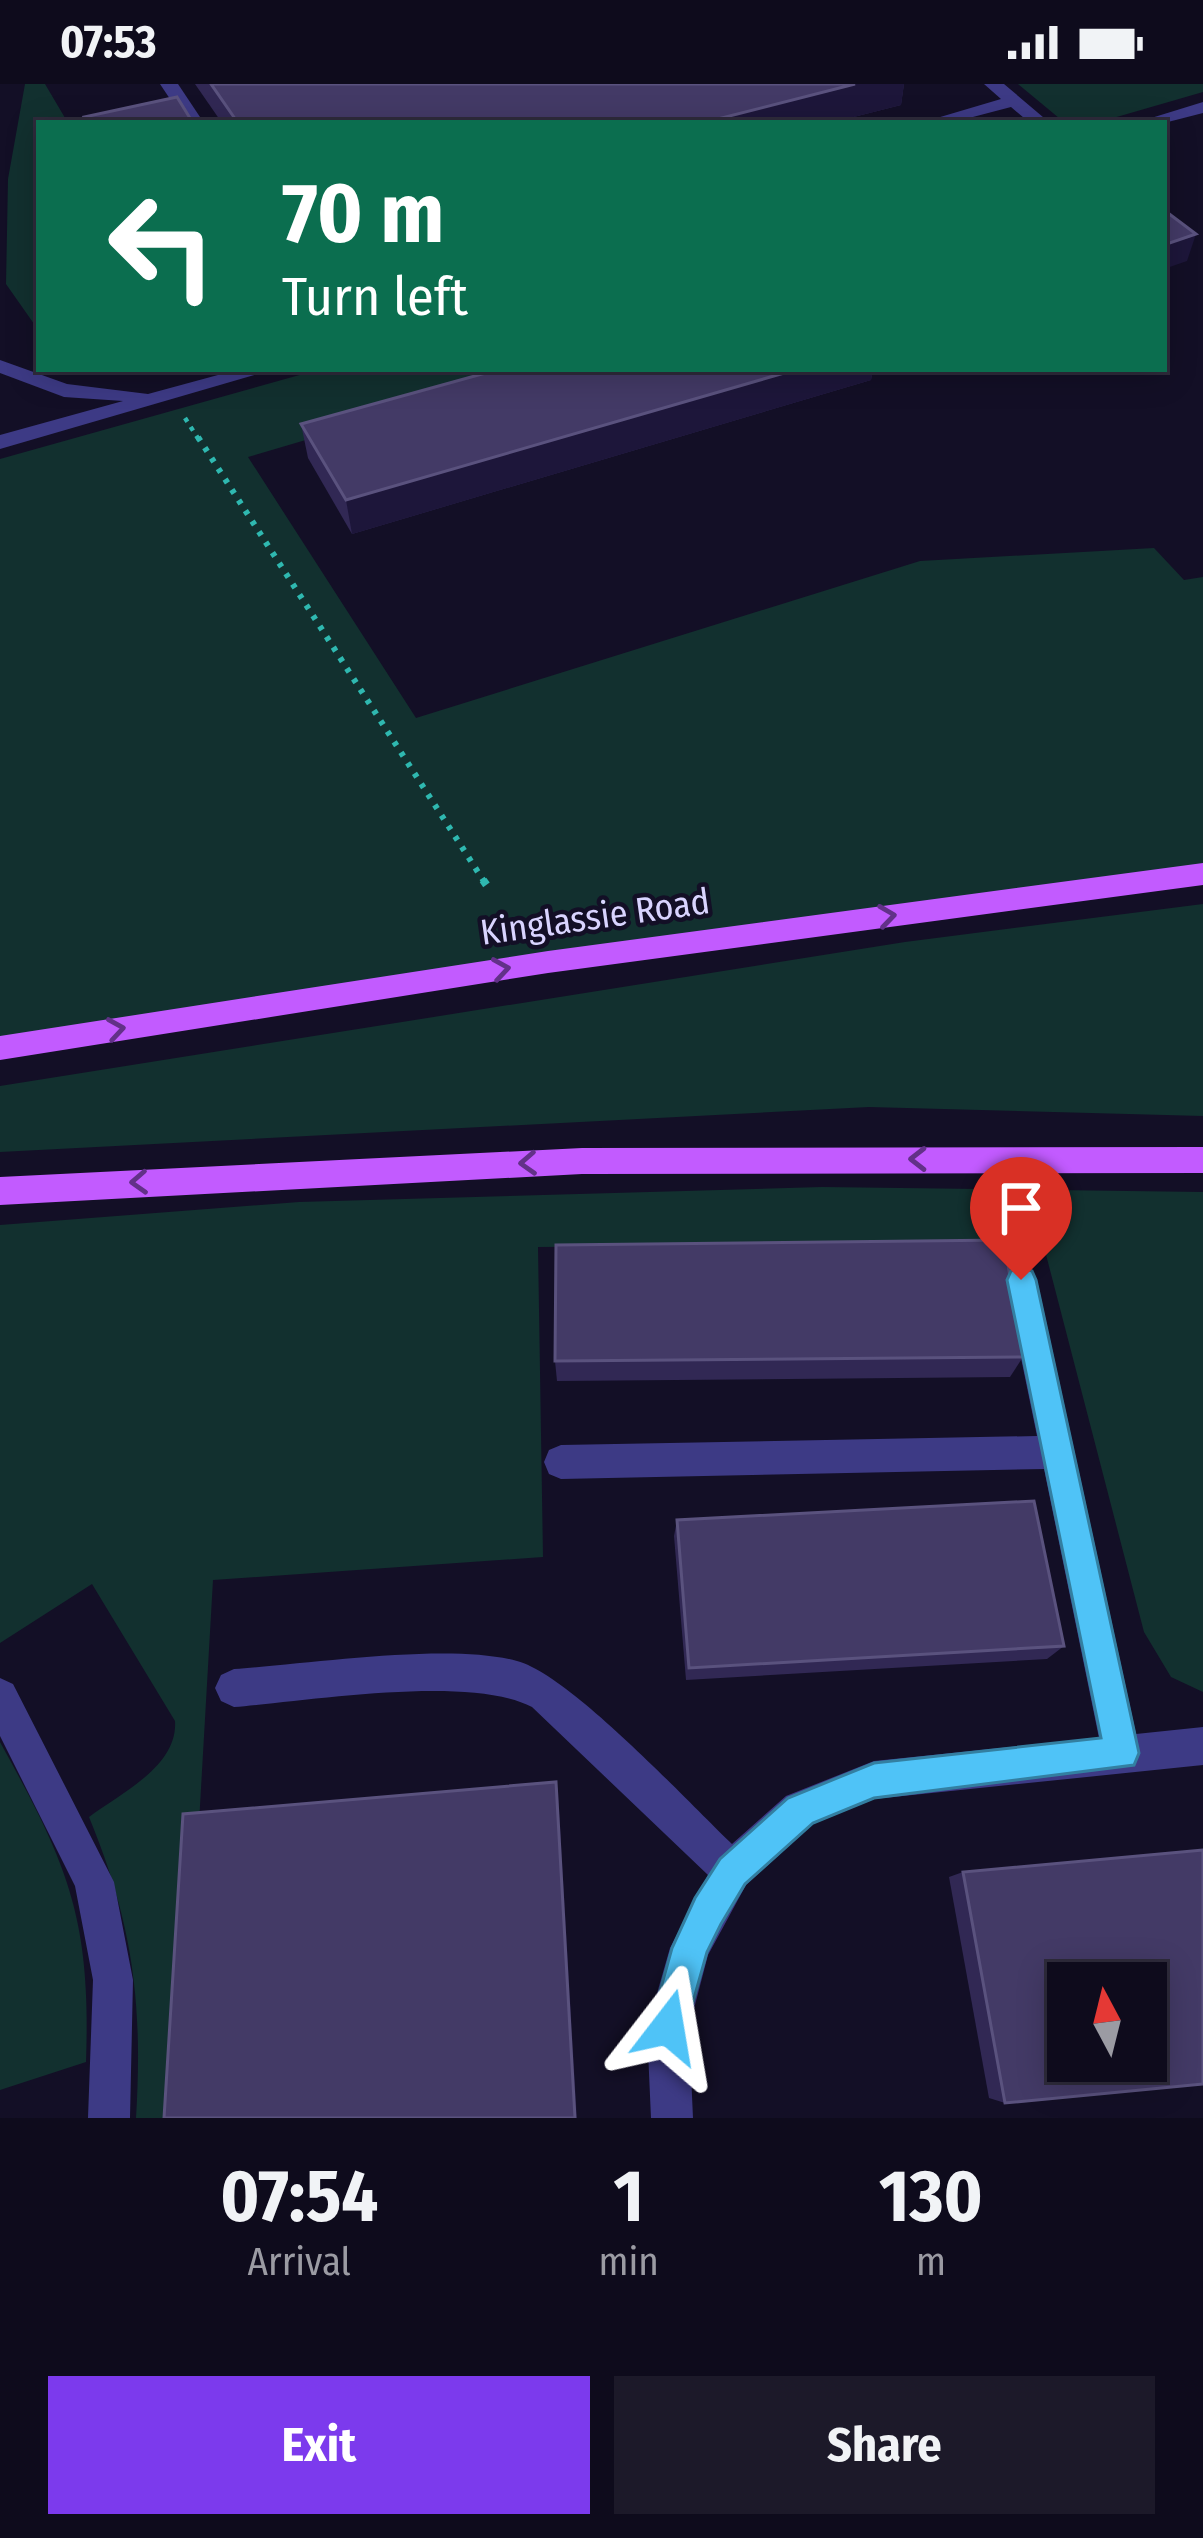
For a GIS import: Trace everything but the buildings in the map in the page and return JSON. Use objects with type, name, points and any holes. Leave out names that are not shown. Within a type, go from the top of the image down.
[{"type":"main road","name":"Kinglassie Road","points":[[0,1048],[548,962],[1203,874]]},
{"type":"main road","points":[[0,1191],[581,1161],[1203,1160]]},
{"type":"street","points":[[169,84],[193,120]]},
{"type":"street","points":[[993,84],[1037,120]]},
{"type":"street","points":[[941,120],[1014,101]]},
{"type":"street","points":[[1155,120],[1203,107]]},
{"type":"street","points":[[0,366],[64,390],[171,396]]},
{"type":"street","points":[[0,442],[254,372]]},
{"type":"street","points":[[1021,1280],[1121,1753]]},
{"type":"street","points":[[561,1462],[1058,1452]]},
{"type":"street","points":[[234,1688],[467,1672],[517,1679],[545,1694],[732,1871]]},
{"type":"street","points":[[0,1696],[94,1882],[112,1981],[110,2118]]},
{"type":"street","points":[[671,2118],[668,2027],[690,1948],[732,1871],[800,1810],[874,1780],[1203,1746]]},
{"type":"path","points":[[171,396],[490,890]]},
{"type":"green space","points":[[25,84],[45,84],[66,120],[36,120],[36,327],[6,284],[8,179]]},
{"type":"green space","points":[[1018,84],[1203,84],[1203,92],[1106,120],[1061,120]]},
{"type":"green space","points":[[310,372],[536,372],[248,457],[416,718],[920,561],[1154,548],[1184,580],[1203,577],[1203,874],[0,1048],[0,459]]},
{"type":"green space","points":[[1203,904],[1203,1116],[869,1107],[0,1152],[0,1086],[905,942]]},
{"type":"green space","points":[[822,1187],[1203,1192],[1203,1692],[1171,1677],[1144,1632],[1043,1243],[538,1247],[543,1557],[213,1580],[182,2118],[136,2118],[138,2038],[132,1964],[116,1893],[89,1817],[158,1765],[173,1737],[175,1721],[92,1584],[0,1643],[0,1225],[299,1202]]},
{"type":"green space","points":[[0,1742],[43,1824],[70,1894],[79,1930],[87,2012],[86,2062],[0,2090]]},
{"type":"route","points":[[668,2027],[690,1948],[732,1871],[800,1810],[874,1780],[1121,1753],[1021,1280]]}]
